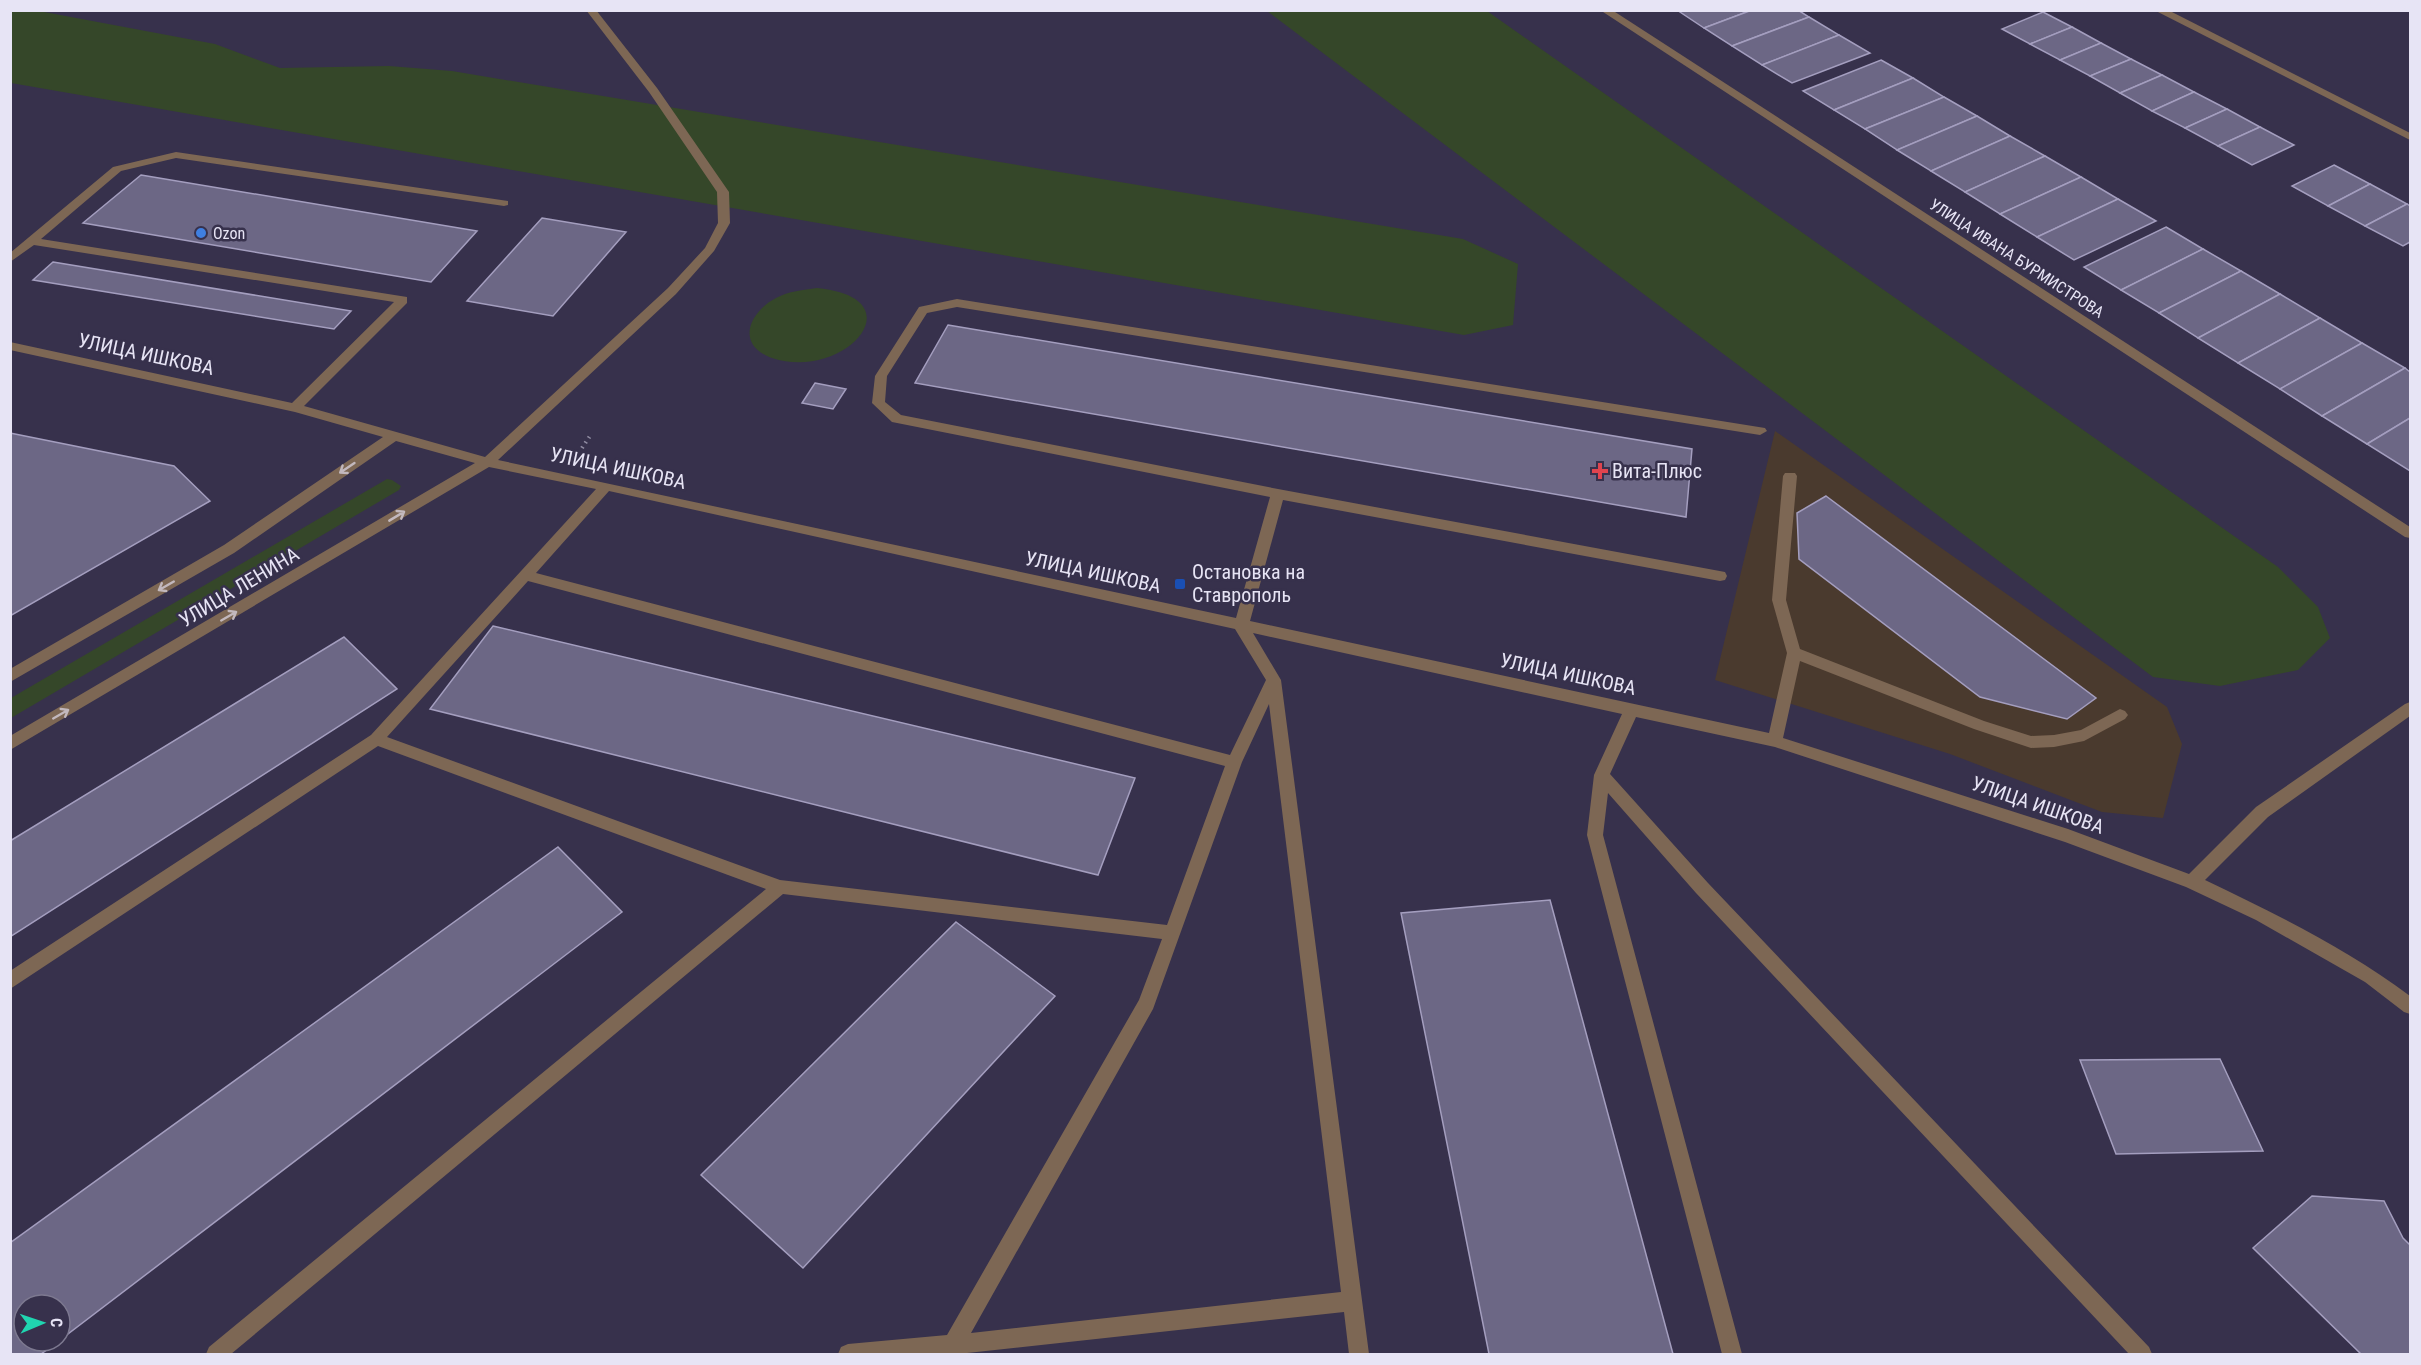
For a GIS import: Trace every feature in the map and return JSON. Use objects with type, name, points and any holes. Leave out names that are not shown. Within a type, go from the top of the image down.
[{"type":"street","name":"УЛИЦА ЛЕНИНА","points":[[10,744],[487,462],[672,291],[710,249],[724,223],[723,192],[653,90],[591,10]]},
{"type":"street","name":"УЛИЦА ИВАНА БУРМИСТРОВА","points":[[1605,10],[2410,533]]},
{"type":"street","points":[[2159,10],[2410,137]]},
{"type":"street","points":[[10,259],[117,169],[176,155],[504,203]]},
{"type":"street","points":[[32,241],[403,300],[295,408]]},
{"type":"street","points":[[1720,576],[1278,494],[897,419],[878,403],[881,376],[923,310],[957,303],[1760,431]]},
{"type":"street","name":"УЛИЦА ИШКОВА","points":[[10,346],[295,408],[487,462],[1775,741],[2068,836],[2192,882],[2262,915],[2371,977],[2410,1006]]},
{"type":"street","name":"УЛИЦА ЛЕНИНА","points":[[10,676],[229,549],[395,435]]},
{"type":"street","points":[[1775,741],[1794,653],[1779,600],[1790,476]]},
{"type":"street","points":[[10,981],[376,739],[606,486]]},
{"type":"street","points":[[1278,494],[1241,626],[1274,680],[1359,1354]]},
{"type":"street","points":[[525,575],[1234,762]]},
{"type":"street","points":[[1794,653],[1979,725],[2031,742],[2054,741],[2084,735],[2120,715]]},
{"type":"street","points":[[953,1345],[1147,1003],[1234,762],[1274,680]]},
{"type":"street","points":[[2192,882],[2262,812],[2410,708]]},
{"type":"street","points":[[1632,709],[1602,775],[1596,835],[1731,1354]]},
{"type":"street","points":[[376,739],[780,887],[1173,933]]},
{"type":"street","points":[[1602,775],[1702,888],[2142,1354]]},
{"type":"street","points":[[216,1354],[780,887]]},
{"type":"street","points":[[848,1354],[953,1345],[1352,1301]]},
{"type":"shaded area","points":[[1775,431],[2167,707],[2182,744],[2163,818],[2102,812],[1950,754],[1715,680]]},
{"type":"green space","points":[[10,11],[39,11],[215,44],[280,68],[389,66],[452,71],[1463,239],[1518,264],[1513,325],[1464,335],[11,83]]},
{"type":"green space","points":[[1267,11],[1487,11],[2278,567],[2318,607],[2330,638],[2298,670],[2220,686],[2153,677]]},
{"type":"green space","points":[[817,288],[847,295],[863,307],[867,321],[860,336],[845,349],[824,359],[799,362],[772,358],[760,352],[753,345],[750,328],[759,311],[776,298],[786,294]]},
{"type":"green space","points":[[387,479],[401,486],[399,490],[11,718],[11,698]]},
{"type":"building","points":[[1677,10],[1752,10],[1704,28]]},
{"type":"building","points":[[1752,10],[1798,10],[1809,17],[1732,46],[1704,28]]},
{"type":"building","points":[[2043,12],[2072,27],[2030,44],[2002,29]]},
{"type":"building","points":[[1809,17],[1839,35],[1762,65],[1732,46]]},
{"type":"building","points":[[2072,27],[2101,43],[2060,60],[2030,44]]},
{"type":"building","points":[[1839,35],[1870,53],[1792,83],[1762,65]]},
{"type":"building","points":[[2101,43],[2131,59],[2090,76],[2060,60]]},
{"type":"building","points":[[2131,59],[2162,75],[2120,93],[2090,76]]},
{"type":"building","points":[[1881,60],[1913,78],[1834,110],[1803,91]]},
{"type":"building","points":[[2162,75],[2194,92],[2152,111],[2120,93]]},
{"type":"building","points":[[1913,78],[1944,97],[1865,129],[1834,110]]},
{"type":"building","points":[[2194,92],[2227,109],[2185,128],[2152,111]]},
{"type":"building","points":[[1944,97],[1977,116],[1897,150],[1865,129]]},
{"type":"building","points":[[2227,109],[2260,127],[2218,146],[2185,128]]},
{"type":"building","points":[[1977,116],[2010,136],[1931,171],[1897,150]]},
{"type":"building","points":[[2260,127],[2294,145],[2252,165],[2218,146]]},
{"type":"building","points":[[2010,136],[2045,156],[1965,192],[1931,171]]},
{"type":"building","points":[[2045,156],[2081,177],[2000,214],[1965,192]]},
{"type":"building","points":[[2334,165],[2370,184],[2328,206],[2292,186]]},
{"type":"building","points":[[141,175],[477,231],[431,282],[83,223]]},
{"type":"building","points":[[2081,177],[2118,199],[2037,237],[2000,214]]},
{"type":"building","points":[[2370,184],[2407,204],[2365,226],[2328,206]]},
{"type":"building","points":[[2118,199],[2156,221],[2074,260],[2037,237]]},
{"type":"building","points":[[2407,204],[2410,206],[2410,242],[2403,246],[2365,226]]},
{"type":"building","points":[[542,218],[626,232],[553,316],[467,301]]},
{"type":"building","points":[[2166,227],[2203,249],[2121,290],[2084,267]]},
{"type":"building","points":[[2203,249],[2241,271],[2159,313],[2121,290]]},
{"type":"building","points":[[53,262],[351,311],[334,329],[33,280]]},
{"type":"building","points":[[2241,271],[2280,294],[2198,338],[2159,313]]},
{"type":"building","points":[[2280,294],[2320,318],[2238,363],[2198,338]]},
{"type":"building","points":[[2320,318],[2362,343],[2280,389],[2238,363]]},
{"type":"building","points":[[948,325],[1692,449],[1686,517],[915,383]]},
{"type":"building","points":[[2362,343],[2405,368],[2322,416],[2280,389]]},
{"type":"building","points":[[2405,368],[2410,372],[2410,418],[2367,444],[2322,416]]},
{"type":"building","points":[[815,383],[846,389],[833,409],[802,403]]},
{"type":"building","points":[[2410,418],[2410,471],[2367,444]]},
{"type":"building","points":[[10,433],[174,466],[210,501],[10,616]]},
{"type":"building","points":[[1826,496],[2096,698],[2067,719],[1980,697],[1799,559],[1797,513]]},
{"type":"building","points":[[493,626],[1135,778],[1098,875],[430,709]]},
{"type":"building","points":[[344,637],[397,689],[10,937],[10,841]]},
{"type":"building","points":[[558,847],[622,912],[72,1331],[72,1293],[12,1293],[12,1353],[41,1354],[10,1354],[10,1243]]},
{"type":"building","points":[[1550,900],[1673,1354],[1489,1354],[1401,913]]},
{"type":"building","points":[[956,922],[1055,996],[803,1268],[701,1175]]},
{"type":"building","points":[[2220,1059],[2263,1151],[2116,1154],[2080,1060]]},
{"type":"building","points":[[2312,1196],[2384,1201],[2403,1238],[2410,1245],[2410,1354],[2361,1354],[2253,1248]]},
{"type":"place","name":"Ozon","points":[[201,233]]},
{"type":"place","name":"Вита-Плюс","points":[[1600,471]]},
{"type":"place","name":"Остановка на Ставрополь","points":[[1180,584]]}]
